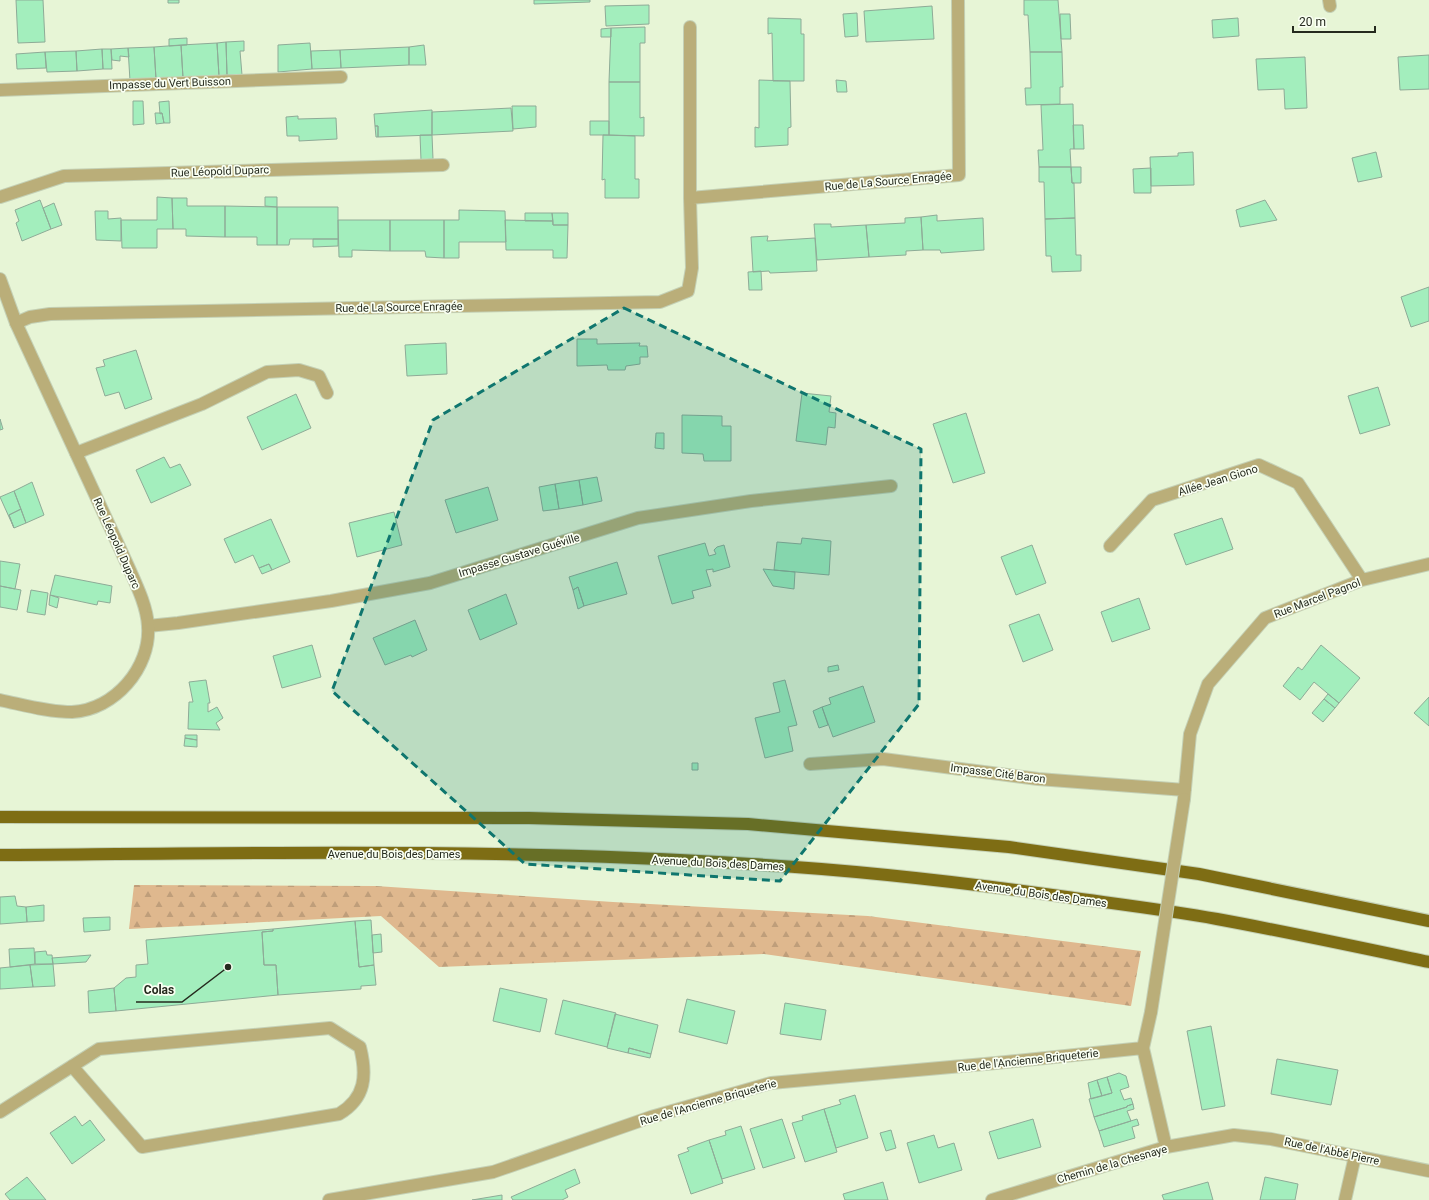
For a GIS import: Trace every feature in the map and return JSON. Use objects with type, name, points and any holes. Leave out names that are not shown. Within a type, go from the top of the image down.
[{"type":"highway","points":[[0,817],[529,818],[748,824],[1009,847],[1199,874],[1429,921]]},
{"type":"highway","name":"Avenue du Bois des Dames","points":[[0,855],[450,854],[750,864],[881,874],[1004,888],[1120,904],[1214,918],[1429,962]]},
{"type":"street","name":"Rue de La Source Enragée","points":[[690,198],[960,175],[958,0]]},
{"type":"street","name":"Rue de La Source Enragée","points":[[16,323],[30,317],[50,314],[660,302],[688,291],[692,268],[690,198],[690,27]]},
{"type":"street","name":"Impasse du Vert Buisson","points":[[0,90],[341,77]]},
{"type":"street","name":"Rue Léopold Duparc","points":[[0,197],[64,176],[443,165]]},
{"type":"street","name":"Rue Léopold Duparc","points":[[0,279],[16,323],[138,592],[148,626],[147,649],[140,665],[128,684],[114,696],[96,706],[74,712],[53,711],[0,700]]},
{"type":"street","points":[[76,453],[202,404],[267,372],[299,370],[319,376],[326,394]]},
{"type":"street","name":"Allée Jean Giono","points":[[1110,546],[1152,500],[1259,465],[1298,483],[1362,580]]},
{"type":"street","name":"Impasse Gustave Guéville","points":[[148,626],[323,602],[430,583],[638,518],[751,501],[891,486]]},
{"type":"street","name":"Rue Marcel Pagnol","points":[[1143,1048],[1151,1012],[1185,795],[1190,734],[1208,684],[1265,618],[1362,580],[1428,569]]},
{"type":"street","name":"Impasse Cité Baron","points":[[810,764],[883,759],[1038,779],[1185,795]]},
{"type":"street","points":[[0,1112],[72,1066],[99,1049],[330,1028],[360,1047],[365,1065],[363,1088],[349,1108],[339,1114],[142,1147],[72,1066]]},
{"type":"street","points":[[1143,1048],[1166,1148]]},
{"type":"street","name":"Rue de l'Ancienne Briqueterie","points":[[329,1200],[494,1172],[651,1117],[771,1082],[996,1063],[1143,1048]]},
{"type":"street","name":"Chemin de la Chesnaye","points":[[992,1200],[1166,1148],[1234,1135]]},
{"type":"street","name":"Rue de l'Abbé Pierre","points":[[1234,1135],[1271,1139],[1429,1171]]},
{"type":"street","points":[[1345,1200],[1355,1156]]},
{"type":"highlighted area","points":[[624,308],[921,449],[919,704],[780,881],[525,864],[332,691],[433,420]]},
{"type":"green space","points":[[134,885],[376,886],[613,902],[868,916],[1141,951],[1131,1006],[764,954],[439,967],[381,916],[129,929]]},
{"type":"building","points":[[16,0],[43,0],[45,42],[18,43]]},
{"type":"building","points":[[168,0],[179,0],[179,3],[168,3]]},
{"type":"building","points":[[534,0],[590,0],[590,2],[534,4]]},
{"type":"building","points":[[1024,0],[1058,0],[1062,52],[1030,52],[1028,15],[1024,15]]},
{"type":"building","points":[[649,5],[649,24],[606,26],[605,6]]},
{"type":"building","points":[[932,6],[934,39],[866,42],[864,11]]},
{"type":"building","points":[[857,13],[858,36],[845,37],[843,14]]},
{"type":"building","points":[[1060,14],[1070,14],[1071,39],[1061,39]]},
{"type":"building","points":[[768,18],[801,19],[801,34],[804,34],[804,81],[773,81],[772,33],[768,34]]},
{"type":"building","points":[[1238,18],[1239,36],[1213,38],[1212,20]]},
{"type":"building","points":[[645,27],[645,43],[640,43],[640,82],[609,82],[611,28]]},
{"type":"building","points":[[611,28],[611,37],[601,37],[601,29]]},
{"type":"building","points":[[187,38],[187,45],[169,46],[169,39]]},
{"type":"building","points":[[244,41],[244,51],[240,51],[242,75],[227,75],[226,42]]},
{"type":"building","points":[[226,42],[227,75],[219,76],[217,43]]},
{"type":"building","points":[[217,43],[219,76],[183,78],[181,45]]},
{"type":"building","points":[[310,43],[312,69],[278,72],[278,45]]},
{"type":"building","points":[[181,45],[183,78],[156,79],[154,47]]},
{"type":"building","points":[[424,45],[426,65],[409,65],[409,47]]},
{"type":"building","points":[[154,47],[156,79],[130,81],[128,48]]},
{"type":"building","points":[[409,47],[409,65],[341,68],[340,50]]},
{"type":"building","points":[[128,48],[129,57],[120,56],[120,61],[112,60],[111,49]]},
{"type":"building","points":[[102,49],[103,69],[77,71],[76,51]]},
{"type":"building","points":[[102,49],[111,49],[112,69],[103,69]]},
{"type":"building","points":[[340,50],[341,68],[312,69],[311,51]]},
{"type":"building","points":[[76,51],[77,71],[47,72],[45,52]]},
{"type":"building","points":[[45,52],[46,68],[17,69],[16,54]]},
{"type":"building","points":[[1030,52],[1062,52],[1063,87],[1060,87],[1060,104],[1026,105],[1025,88],[1031,88]]},
{"type":"building","points":[[1429,55],[1429,89],[1400,90],[1398,57]]},
{"type":"building","points":[[1305,57],[1307,108],[1285,109],[1284,89],[1258,90],[1256,59]]},
{"type":"building","points":[[759,80],[790,81],[791,127],[788,128],[788,145],[755,147],[755,127],[759,128]]},
{"type":"building","points":[[836,80],[846,81],[847,92],[837,92]]},
{"type":"building","points":[[609,82],[640,82],[640,118],[644,117],[644,136],[609,135]]},
{"type":"building","points":[[133,101],[143,101],[144,124],[133,125]]},
{"type":"building","points":[[169,101],[170,123],[164,123],[162,113],[160,114],[159,102]]},
{"type":"building","points":[[1073,104],[1074,149],[1070,149],[1071,167],[1039,167],[1038,150],[1043,150],[1041,105]]},
{"type":"building","points":[[512,106],[536,106],[536,127],[513,129]]},
{"type":"building","points":[[511,108],[513,131],[432,135],[432,112]]},
{"type":"building","points":[[432,110],[432,135],[378,137],[378,126],[375,126],[374,114]]},
{"type":"building","points":[[155,113],[162,113],[164,123],[156,124]]},
{"type":"building","points":[[298,116],[298,119],[336,118],[337,139],[299,141],[299,136],[287,136],[286,117]]},
{"type":"building","points":[[590,121],[609,121],[609,135],[590,135]]},
{"type":"building","points":[[1073,125],[1083,125],[1084,149],[1074,149]]},
{"type":"building","points":[[375,126],[378,126],[378,137],[376,137]]},
{"type":"building","points":[[420,135],[432,135],[433,159],[421,160]]},
{"type":"building","points":[[603,135],[635,136],[635,179],[639,179],[639,198],[605,198],[605,179],[602,180]]},
{"type":"building","points":[[1193,152],[1194,185],[1151,186],[1150,157],[1178,156],[1178,153]]},
{"type":"building","points":[[1376,152],[1382,177],[1358,182],[1352,158]]},
{"type":"building","points":[[1039,167],[1071,167],[1072,183],[1074,183],[1075,218],[1045,219],[1044,182],[1039,182]]},
{"type":"building","points":[[1071,167],[1081,167],[1081,183],[1072,183]]},
{"type":"building","points":[[1151,168],[1151,193],[1134,193],[1133,169]]},
{"type":"building","points":[[157,197],[172,198],[173,229],[157,229],[157,248],[122,248],[121,220],[157,220]]},
{"type":"building","points":[[265,197],[277,197],[277,207],[265,206]]},
{"type":"building","points":[[172,198],[187,198],[187,206],[225,206],[225,237],[186,236],[186,229],[173,229]]},
{"type":"building","points":[[40,200],[51,229],[22,241],[16,223],[19,221],[15,210]]},
{"type":"building","points":[[1265,200],[1277,220],[1240,227],[1236,210]]},
{"type":"building","points":[[54,203],[62,225],[51,229],[43,208]]},
{"type":"building","points":[[225,206],[277,207],[277,245],[257,245],[257,237],[225,237]]},
{"type":"building","points":[[277,207],[338,207],[338,239],[290,239],[289,245],[277,245]]},
{"type":"building","points":[[459,210],[505,211],[506,242],[459,242],[459,258],[444,258],[444,220],[459,220]]},
{"type":"building","points":[[95,211],[108,211],[108,219],[121,218],[121,241],[96,240]]},
{"type":"building","points":[[525,213],[552,213],[553,221],[525,221]]},
{"type":"building","points":[[552,213],[568,213],[568,225],[553,225]]},
{"type":"building","points":[[937,215],[937,221],[983,218],[984,250],[941,253],[940,250],[923,250],[921,217]]},
{"type":"building","points":[[921,217],[923,250],[906,251],[906,255],[869,257],[866,225],[905,223],[905,218]]},
{"type":"building","points":[[1075,218],[1076,255],[1081,255],[1081,271],[1052,272],[1051,256],[1046,256],[1045,219]]},
{"type":"building","points":[[338,220],[390,220],[390,251],[352,250],[352,257],[339,257]]},
{"type":"building","points":[[390,220],[444,220],[444,258],[426,257],[425,251],[390,251]]},
{"type":"building","points":[[505,220],[553,221],[553,225],[568,225],[567,258],[553,258],[553,250],[506,250]]},
{"type":"building","points":[[814,224],[831,224],[831,227],[866,225],[869,257],[817,260]]},
{"type":"building","points":[[768,236],[767,241],[815,238],[817,271],[770,273],[769,271],[753,272],[751,237]]},
{"type":"building","points":[[313,239],[338,239],[338,246],[313,247]]},
{"type":"building","points":[[761,271],[762,290],[749,290],[748,272]]},
{"type":"building","points":[[1429,287],[1429,321],[1411,327],[1401,297]]},
{"type":"building","points":[[577,339],[597,339],[597,344],[640,343],[639,346],[647,346],[648,357],[640,357],[640,364],[626,366],[625,370],[608,370],[607,365],[577,366]]},
{"type":"building","points":[[446,343],[447,374],[407,376],[405,345]]},
{"type":"building","points":[[136,350],[152,399],[125,409],[119,392],[105,396],[96,368],[105,366],[103,360]]},
{"type":"building","points":[[1378,387],[1390,425],[1360,434],[1348,396]]},
{"type":"building","points":[[802,393],[831,396],[829,412],[836,413],[835,428],[828,427],[826,445],[796,441]]},
{"type":"building","points":[[296,394],[311,428],[262,450],[247,417]]},
{"type":"building","points":[[966,413],[985,473],[953,483],[933,424]]},
{"type":"building","points":[[682,415],[722,416],[722,426],[731,426],[731,461],[704,461],[703,454],[682,453]]},
{"type":"building","points":[[0,419],[3,429],[0,430]]},
{"type":"building","points":[[656,433],[664,433],[664,449],[655,448]]},
{"type":"building","points":[[164,457],[170,468],[180,464],[191,485],[151,503],[136,470]]},
{"type":"building","points":[[597,477],[602,501],[583,505],[579,480]]},
{"type":"building","points":[[579,480],[583,505],[559,509],[555,484]]},
{"type":"building","points":[[32,482],[44,515],[26,523],[14,491]]},
{"type":"building","points":[[555,484],[559,509],[543,511],[539,487]]},
{"type":"building","points":[[488,487],[498,520],[456,533],[445,500]]},
{"type":"building","points":[[14,491],[21,509],[9,515],[14,528],[0,497]]},
{"type":"building","points":[[21,509],[26,523],[14,528],[9,515]]},
{"type":"building","points":[[394,512],[402,545],[357,557],[349,523]]},
{"type":"building","points":[[1222,518],[1233,549],[1186,565],[1174,534]]},
{"type":"building","points":[[271,519],[290,562],[272,570],[269,564],[259,568],[253,555],[235,563],[224,539]]},
{"type":"building","points":[[802,538],[831,541],[829,575],[774,570],[777,542],[801,544]]},
{"type":"building","points":[[705,543],[709,556],[716,554],[714,550],[717,547],[724,545],[730,567],[713,572],[713,569],[706,570],[711,586],[692,591],[694,598],[672,604],[658,556]]},
{"type":"building","points":[[1032,545],[1046,583],[1016,595],[1001,557]]},
{"type":"building","points":[[0,561],[20,564],[15,589],[0,586]]},
{"type":"building","points":[[617,562],[627,594],[584,606],[578,587],[573,590],[569,577]]},
{"type":"building","points":[[269,564],[272,570],[262,574],[259,568]]},
{"type":"building","points":[[763,569],[795,572],[794,589],[773,586]]},
{"type":"building","points":[[55,575],[112,586],[110,603],[98,601],[97,605],[50,595]]},
{"type":"building","points":[[0,586],[21,590],[17,610],[0,607]]},
{"type":"building","points":[[578,587],[584,606],[578,609],[573,590]]},
{"type":"building","points":[[31,590],[48,593],[45,615],[27,612]]},
{"type":"building","points":[[506,594],[517,624],[480,640],[468,610]]},
{"type":"building","points":[[50,595],[59,598],[57,608],[49,605]]},
{"type":"building","points":[[1139,598],[1150,629],[1112,642],[1101,612]]},
{"type":"building","points":[[1039,614],[1053,650],[1023,662],[1009,625]]},
{"type":"building","points":[[415,620],[427,650],[412,657],[411,655],[385,665],[373,638]]},
{"type":"building","points":[[312,645],[321,677],[282,688],[273,656]]},
{"type":"building","points":[[1321,645],[1360,678],[1339,703],[1314,682],[1300,700],[1283,686],[1298,667],[1302,670]]},
{"type":"building","points":[[838,665],[839,670],[828,672],[828,667]]},
{"type":"building","points":[[206,680],[210,703],[208,703],[208,712],[217,707],[223,718],[216,723],[220,730],[188,729],[189,702],[193,702],[189,682]]},
{"type":"building","points":[[785,680],[797,725],[788,727],[793,751],[765,758],[755,718],[780,712],[773,683]]},
{"type":"building","points":[[863,686],[875,722],[833,737],[822,707],[831,704],[829,698]]},
{"type":"building","points":[[1328,694],[1339,703],[1335,708],[1324,699]]},
{"type":"building","points":[[1429,697],[1429,726],[1414,713]]},
{"type":"building","points":[[1324,699],[1335,708],[1323,722],[1312,713]]},
{"type":"building","points":[[822,707],[828,725],[819,728],[813,711]]},
{"type":"building","points":[[185,735],[197,735],[197,740],[185,738]]},
{"type":"building","points":[[185,738],[197,740],[197,747],[184,746]]},
{"type":"building","points":[[692,763],[698,763],[698,770],[692,770]]},
{"type":"building","points":[[15,896],[17,906],[26,907],[27,922],[0,924],[0,897]]},
{"type":"building","points":[[44,905],[44,921],[27,922],[26,907]]},
{"type":"building","points":[[110,917],[110,930],[84,932],[83,918]]},
{"type":"building","points":[[371,920],[374,965],[359,967],[355,921]]},
{"type":"building","points":[[355,921],[359,967],[374,965],[376,985],[361,986],[361,989],[278,995],[276,965],[264,965],[262,932],[273,931],[273,929]]},
{"type":"building","points":[[273,929],[273,931],[262,932],[264,965],[276,965],[278,995],[116,1011],[114,988],[126,978],[136,977],[136,965],[148,964],[146,940]]},
{"type":"building","points":[[381,934],[382,952],[373,953],[372,935]]},
{"type":"building","points":[[34,948],[35,964],[10,967],[9,949]]},
{"type":"building","points":[[46,951],[47,955],[52,955],[53,964],[35,964],[35,952]]},
{"type":"building","points":[[91,955],[86,962],[53,964],[52,958]]},
{"type":"building","points":[[53,964],[55,986],[33,987],[30,965]]},
{"type":"building","points":[[30,965],[33,987],[0,989],[0,968]]},
{"type":"building","points":[[114,988],[116,1011],[89,1013],[88,991]]},
{"type":"building","points":[[500,988],[547,999],[540,1032],[493,1021]]},
{"type":"building","points":[[687,999],[735,1011],[727,1044],[679,1032]]},
{"type":"building","points":[[563,1000],[616,1013],[607,1047],[555,1034]]},
{"type":"building","points":[[785,1003],[826,1010],[821,1040],[780,1034]]},
{"type":"building","points":[[615,1014],[658,1025],[651,1054],[629,1048],[628,1053],[607,1048]]},
{"type":"building","points":[[1211,1026],[1225,1106],[1202,1110],[1187,1031]]},
{"type":"building","points":[[629,1048],[651,1054],[650,1058],[628,1053]]},
{"type":"building","points":[[1277,1059],[1338,1070],[1331,1105],[1271,1094]]},
{"type":"building","points":[[1119,1073],[1126,1076],[1129,1087],[1120,1090],[1124,1100],[1131,1098],[1133,1104],[1094,1117],[1089,1099],[1112,1093],[1107,1077]]},
{"type":"building","points":[[1107,1077],[1112,1093],[1102,1096],[1097,1080]]},
{"type":"building","points":[[1097,1080],[1102,1096],[1091,1099],[1088,1083]]},
{"type":"building","points":[[855,1095],[868,1138],[836,1148],[824,1109],[841,1104],[839,1100]]},
{"type":"building","points":[[1133,1104],[1134,1109],[1127,1111],[1131,1121],[1099,1131],[1094,1117]]},
{"type":"building","points":[[824,1109],[837,1152],[805,1162],[792,1123],[803,1120],[802,1116]]},
{"type":"building","points":[[75,1116],[82,1126],[90,1120],[105,1140],[72,1164],[50,1133]]},
{"type":"building","points":[[782,1119],[795,1158],[763,1168],[750,1129]]},
{"type":"building","points":[[1033,1119],[1041,1147],[998,1159],[989,1132]]},
{"type":"building","points":[[1137,1119],[1139,1125],[1132,1127],[1135,1138],[1104,1147],[1099,1131]]},
{"type":"building","points":[[741,1126],[755,1169],[722,1179],[709,1140],[726,1135],[725,1131]]},
{"type":"building","points":[[891,1130],[896,1148],[886,1151],[880,1133]]},
{"type":"building","points":[[934,1135],[938,1148],[954,1143],[962,1170],[919,1183],[907,1143]]},
{"type":"building","points":[[709,1140],[723,1183],[691,1194],[678,1155],[689,1151],[687,1148]]},
{"type":"building","points":[[575,1169],[580,1183],[565,1190],[568,1197],[562,1200],[513,1200],[511,1197]]},
{"type":"building","points":[[27,1177],[46,1200],[10,1200],[5,1194]]},
{"type":"building","points":[[1265,1177],[1298,1184],[1295,1200],[1260,1200]]},
{"type":"building","points":[[883,1182],[888,1200],[845,1200],[843,1194]]},
{"type":"building","points":[[1208,1182],[1213,1200],[1164,1200],[1162,1195]]},
{"type":"building","points":[[502,1195],[502,1200],[472,1200]]},
{"type":"place","name":"Colas","points":[[228,967]]}]
